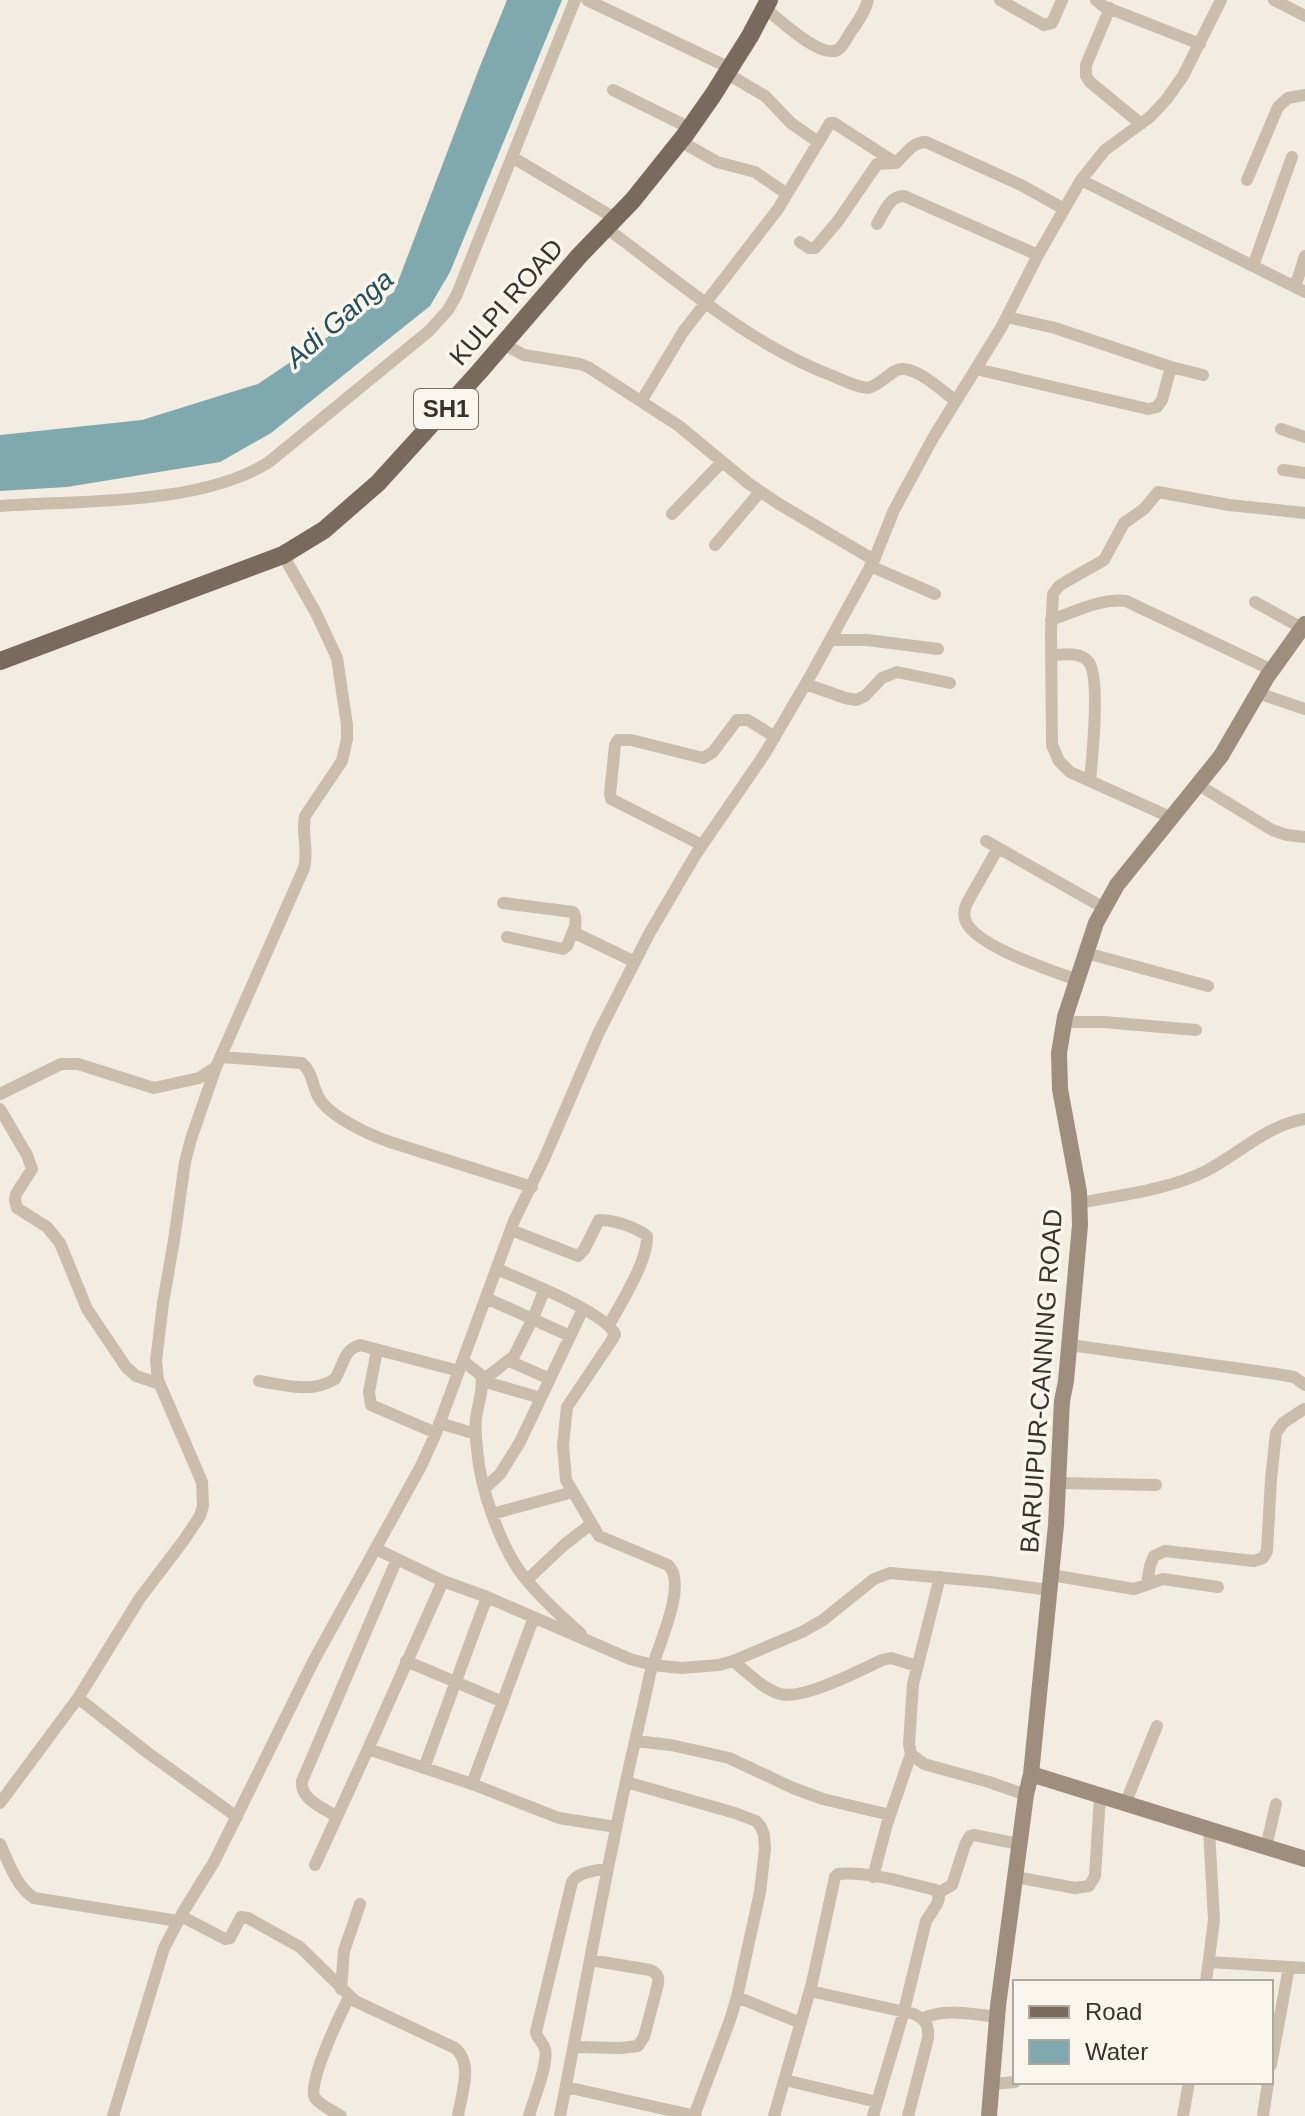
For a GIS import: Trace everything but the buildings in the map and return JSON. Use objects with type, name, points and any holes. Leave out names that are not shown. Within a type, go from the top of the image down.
[{"type":"main road","name":"KULPI ROAD","points":[[0,661],[283,555],[324,530],[378,483],[611,224],[685,134],[767,4]]},
{"type":"main road","name":"BARUIPUR-CANNING ROAD","points":[[989,2116],[997,2017],[1031,1774],[1050,1583],[1062,1401],[1079,1241],[1079,1192],[1060,1089],[1059,1053],[1064,1022],[1096,923],[1117,885],[1221,756],[1272,670],[1304,626]]},
{"type":"main road","points":[[1031,1774],[1305,1859]]},
{"type":"street","points":[[0,506],[184,493],[254,472],[419,340],[448,310],[457,294],[575,0]]},
{"type":"street","points":[[587,0],[728,70],[765,96],[791,123],[818,142]]},
{"type":"street","points":[[767,4],[812,45],[833,51],[841,48],[868,0]]},
{"type":"street","points":[[1000,0],[1044,25],[1052,23],[1062,0]]},
{"type":"street","points":[[1096,0],[1200,44]]},
{"type":"street","points":[[113,2116],[160,1958],[214,1862],[313,1662],[421,1466],[511,1230],[598,1034],[654,925],[806,684],[872,563],[894,510],[1007,317],[1081,180],[1105,150],[1141,124],[1178,85],[1221,0]]},
{"type":"street","points":[[1274,0],[1305,16]]},
{"type":"street","points":[[1110,8],[1086,65],[1086,76],[1141,124]]},
{"type":"street","points":[[613,90],[685,134],[717,162],[755,172],[787,194]]},
{"type":"street","points":[[1247,180],[1278,107],[1288,98],[1305,95]]},
{"type":"street","points":[[642,400],[683,332],[778,209],[829,124],[896,163]]},
{"type":"street","points":[[800,242],[815,248],[838,221],[877,164],[896,163],[919,142],[926,142],[1021,185],[1064,209]]},
{"type":"street","points":[[512,157],[611,224],[706,302],[776,350],[815,370],[868,388],[899,368],[906,368],[956,401]]},
{"type":"street","points":[[1253,266],[1292,157]]},
{"type":"street","points":[[1081,180],[1300,289],[1305,256]]},
{"type":"street","points":[[877,224],[892,199],[904,196],[1038,255]]},
{"type":"street","points":[[1007,317],[1055,328],[1203,375]]},
{"type":"street","points":[[503,344],[524,355],[588,367],[693,436],[738,477],[760,492],[872,563],[935,594]]},
{"type":"street","points":[[976,369],[1148,409],[1157,407],[1162,400],[1171,367]]},
{"type":"street","points":[[1281,429],[1305,437]]},
{"type":"street","points":[[672,514],[722,462]]},
{"type":"street","points":[[1283,470],[1305,473]]},
{"type":"street","points":[[715,545],[760,492]]},
{"type":"street","points":[[1170,817],[1066,770],[1054,751],[1051,620],[1055,590],[1104,560],[1124,523],[1146,507],[1158,492],[1229,505],[1305,513]]},
{"type":"street","points":[[0,1803],[78,1698],[140,1598],[200,1516],[203,1506],[202,1482],[160,1384],[157,1368],[157,1348],[185,1162],[219,1062],[304,868],[307,852],[304,819],[339,768],[347,739],[337,658],[283,555]]},
{"type":"street","points":[[1051,620],[1102,603],[1126,601],[1272,670]]},
{"type":"street","points":[[1255,602],[1304,626]]},
{"type":"street","points":[[831,640],[867,640],[938,649]]},
{"type":"street","points":[[1051,655],[1075,654],[1086,658],[1093,668],[1094,729],[1090,781]]},
{"type":"street","points":[[806,684],[856,700],[865,696],[882,678],[897,672],[950,683]]},
{"type":"street","points":[[1258,693],[1305,709]]},
{"type":"street","points":[[702,845],[611,799],[618,740],[631,740],[703,758],[713,752],[737,720],[748,720],[775,737]]},
{"type":"street","points":[[1197,784],[1272,830],[1305,837]]},
{"type":"street","points":[[1077,980],[1020,959],[980,937],[966,921],[964,909],[992,844],[1104,908]]},
{"type":"street","points":[[503,903],[569,911],[576,918],[567,946],[563,949],[507,937]]},
{"type":"street","points":[[574,929],[577,934],[635,962]]},
{"type":"street","points":[[1086,953],[1208,986]]},
{"type":"street","points":[[1064,1022],[1104,1022],[1196,1030]]},
{"type":"street","points":[[0,1094],[61,1064],[78,1064],[154,1088],[199,1078],[219,1062],[302,1063],[311,1074],[324,1104],[344,1119],[372,1134],[532,1187]]},
{"type":"street","points":[[0,1109],[32,1169],[16,1194],[17,1208],[47,1227],[60,1243],[87,1309],[126,1367],[136,1376],[160,1384]]},
{"type":"street","points":[[1079,1203],[1192,1177],[1279,1127],[1305,1119]]},
{"type":"street","points":[[511,1230],[578,1256],[599,1220],[625,1225],[647,1236],[647,1246],[632,1284],[609,1325]]},
{"type":"street","points":[[497,1269],[583,1309],[609,1325],[615,1334],[565,1413],[564,1473],[599,1536],[668,1565],[674,1572],[675,1583],[616,1827],[560,2116]]},
{"type":"street","points":[[482,1381],[517,1352],[544,1291]]},
{"type":"street","points":[[486,1298],[570,1336]]},
{"type":"street","points":[[484,1489],[505,1467],[525,1433],[583,1309]]},
{"type":"street","points":[[259,1381],[303,1389],[315,1387],[335,1379],[348,1351],[360,1345],[477,1371],[482,1381],[476,1419],[477,1451],[492,1514],[514,1562],[527,1580],[589,1642]]},
{"type":"street","points":[[1070,1345],[1281,1374],[1298,1378],[1305,1385]]},
{"type":"street","points":[[377,1350],[369,1392],[371,1405],[438,1428],[476,1434]]},
{"type":"street","points":[[509,1361],[550,1379]]},
{"type":"street","points":[[482,1381],[541,1398]]},
{"type":"street","points":[[1147,1583],[1151,1560],[1165,1551],[1254,1561],[1263,1558],[1267,1551],[1276,1433],[1283,1423],[1305,1411],[1305,1403]]},
{"type":"street","points":[[1058,1483],[1156,1485]]},
{"type":"street","points":[[492,1514],[573,1492]]},
{"type":"street","points":[[527,1580],[591,1524]]},
{"type":"street","points":[[376,1549],[443,1581],[630,1659],[681,1668],[719,1665],[777,1644],[823,1620],[883,1574],[1134,1589],[1158,1579],[1169,1579],[1218,1587]]},
{"type":"street","points":[[337,1817],[305,1796],[302,1781],[397,1559]]},
{"type":"street","points":[[873,1877],[911,1754],[911,1705],[917,1666],[940,1577]]},
{"type":"street","points":[[315,1865],[443,1581]]},
{"type":"street","points":[[424,1768],[487,1597]]},
{"type":"street","points":[[472,1784],[534,1617]]},
{"type":"street","points":[[733,1661],[772,1691],[793,1695],[891,1658],[917,1666]]},
{"type":"street","points":[[406,1661],[503,1702]]},
{"type":"street","points":[[78,1698],[237,1817]]},
{"type":"street","points":[[1125,1804],[1157,1726]]},
{"type":"street","points":[[635,1741],[671,1745],[729,1758],[823,1799],[890,1815]]},
{"type":"street","points":[[368,1749],[472,1784],[559,1818],[616,1827]]},
{"type":"street","points":[[911,1754],[924,1764],[1026,1795]]},
{"type":"street","points":[[566,2087],[671,2114],[695,2116],[737,1997],[760,1892],[765,1841],[756,1821],[626,1782]]},
{"type":"street","points":[[1015,1877],[1075,1888],[1089,1886],[1095,1876],[1100,1796]]},
{"type":"street","points":[[1266,1847],[1276,1804]]},
{"type":"street","points":[[1206,1980],[1214,1920],[1209,1829]]},
{"type":"street","points":[[938,1893],[952,1885],[970,1836],[1019,1844]]},
{"type":"street","points":[[0,1844],[22,1887],[34,1898],[180,1918],[225,1939],[230,1938],[241,1917],[248,1918],[300,1947],[345,1993],[461,2053],[465,2068],[458,2116]]},
{"type":"street","points":[[529,2116],[546,2053],[536,2032],[572,1882],[584,1873],[608,1868]]},
{"type":"street","points":[[774,2116],[810,1991],[835,1877],[844,1873],[873,1877],[936,1890],[938,1893]]},
{"type":"street","points":[[873,2116],[926,1921],[937,1904],[938,1893]]},
{"type":"street","points":[[341,2116],[316,2100],[312,2089],[345,1993],[344,1951],[360,1904]]},
{"type":"street","points":[[574,2047],[638,2046],[644,2037],[658,1984],[656,1972],[590,1960]]},
{"type":"street","points":[[1210,1962],[1305,1968]]},
{"type":"street","points":[[1273,2054],[1289,1967]]},
{"type":"street","points":[[810,1991],[923,2018],[929,2027],[928,2038],[908,2116]]},
{"type":"street","points":[[737,1997],[801,2023]]},
{"type":"street","points":[[923,2018],[947,2011],[997,2017]]},
{"type":"street","points":[[785,2080],[877,2102]]},
{"type":"street","points":[[992,2084],[1013,2082]]},
{"type":"street","points":[[1183,2116],[1189,2084]]},
{"type":"street","points":[[1263,2116],[1268,2084]]},
{"type":"water","points":[[507,0],[562,0],[450,272],[430,306],[271,433],[220,462],[67,487],[0,491],[0,435],[142,420],[258,384],[394,292]]},
{"type":"water label","name":"Adi Ganga","points":[[339,318]]}]
